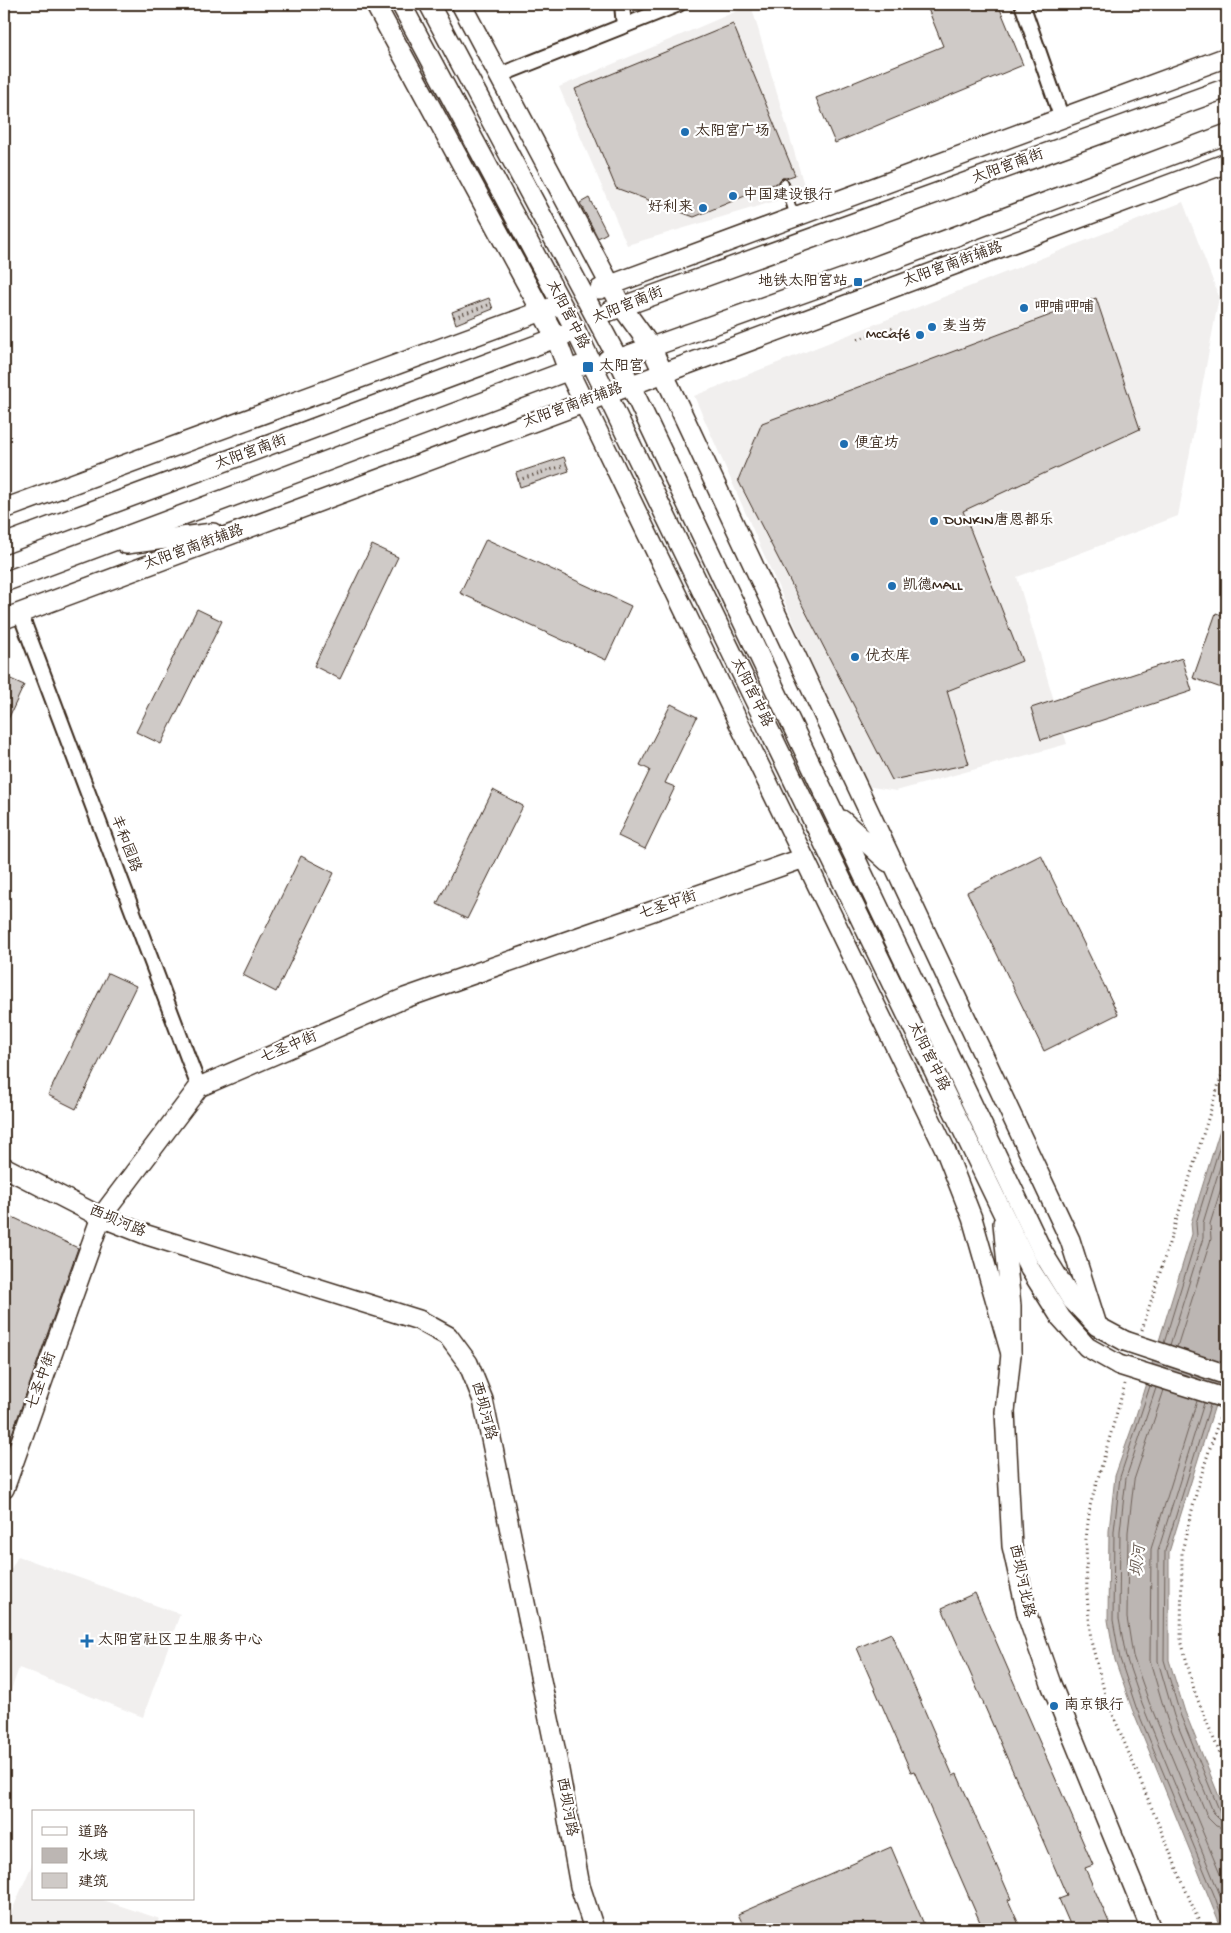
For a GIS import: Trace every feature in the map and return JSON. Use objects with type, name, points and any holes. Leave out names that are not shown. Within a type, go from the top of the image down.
[{"type":"street","name":"太阳宫中路","points":[[375,4],[556,338],[568,370],[945,1149],[972,1218],[1011,1354]]},
{"type":"street","name":"太阳宫中路","points":[[400,4],[576,331],[1030,1270],[1061,1318],[1087,1347],[1123,1371],[1224,1405]]},
{"type":"street","name":"太阳宫中路","points":[[429,4],[585,295],[631,385],[1043,1253],[1072,1300],[1097,1326],[1125,1341],[1227,1375]]},
{"type":"street","points":[[461,4],[610,286],[622,307],[651,348],[1070,1240],[1097,1326]]},
{"type":"street","points":[[622,4],[624,26]]},
{"type":"street","points":[[500,75],[679,4]]},
{"type":"street","points":[[1022,4],[1062,119]]},
{"type":"street","name":"太阳宫南街","points":[[4,509],[1227,57]]},
{"type":"street","name":"太阳宫南街","points":[[4,544],[576,331],[596,316],[1227,88]]},
{"type":"street","points":[[4,582],[568,370],[591,362],[618,359],[651,348],[853,275],[1227,134]]},
{"type":"street","name":"太阳宫南街辅路","points":[[12,616],[1227,163]]},
{"type":"street","points":[[92,549],[245,529]]},
{"type":"street","name":"丰和园路","points":[[12,616],[199,1087]]},
{"type":"street","points":[[757,650],[787,637]]},
{"type":"street","points":[[804,801],[829,910]]},
{"type":"street","points":[[834,814],[895,867]]},
{"type":"street","name":"七圣中街","points":[[4,1489],[101,1217],[199,1087],[405,998],[804,858]]},
{"type":"street","name":"西坝河路","points":[[4,1166],[101,1217],[146,1234],[419,1320],[448,1336],[468,1363],[483,1400],[555,1748],[580,1886],[594,1929]]},
{"type":"street","name":"西坝河北路","points":[[1002,1210],[1011,1306],[1011,1354],[1005,1412],[1012,1546],[1028,1618],[1051,1684],[1152,1929]]},
{"type":"lane","points":[[784,183],[795,218]]},
{"type":"path","points":[[454,317],[491,304]]},
{"type":"path","points":[[858,339],[894,328]]},
{"type":"path","points":[[518,480],[566,465]]},
{"type":"path","points":[[1142,1331],[1227,1058]]},
{"type":"path","points":[[1123,1371],[1090,1506],[1086,1539],[1086,1595],[1091,1641],[1106,1698],[1202,1929]]},
{"type":"path","points":[[1224,1405],[1199,1482],[1182,1552],[1181,1640],[1195,1693],[1227,1771]]},
{"type":"shaded area","name":"太阳宫广场","points":[[751,5],[806,192],[627,245],[559,87]]},
{"type":"shaded area","name":"凯德MALL","points":[[1183,202],[1219,297],[1178,516],[1017,577],[1067,744],[896,791],[866,786],[694,396]]},
{"type":"shaded area","name":"太阳宫社区卫生服务中心","points":[[18,1556],[180,1614],[143,1717],[19,1668],[4,1709],[4,1582]]},
{"type":"shaded area","points":[[32,1865],[32,1900],[103,1900],[160,1919],[155,1929],[4,1929]]},
{"type":"water","name":"坝河","points":[[1227,1107],[1227,1367],[1169,1552],[1169,1660],[1185,1712],[1227,1816],[1227,1929],[1222,1929],[1132,1709],[1115,1660],[1108,1620],[1109,1531],[1115,1476],[1134,1422],[1192,1234],[1191,1223]]},
{"type":"building","points":[[926,4],[998,4],[1023,65],[835,143],[816,98],[943,46]]},
{"type":"building","name":"太阳宫广场","points":[[733,24],[795,175],[782,178],[779,182],[694,217],[616,188],[575,89]]},
{"type":"building","points":[[589,198],[607,233],[598,238],[580,203]]},
{"type":"building","points":[[489,298],[493,309],[456,324],[452,312]]},
{"type":"building","name":"凯德MALL","points":[[1096,298],[1140,429],[963,511],[1022,661],[947,691],[969,764],[892,780],[738,480],[762,423]]},
{"type":"building","points":[[564,457],[569,471],[520,487],[516,473]]},
{"type":"building","points":[[486,539],[631,606],[606,660],[460,593]]},
{"type":"building","points":[[372,545],[398,557],[340,679],[314,666]]},
{"type":"building","points":[[197,609],[222,621],[161,744],[136,732]]},
{"type":"building","points":[[1216,613],[1227,617],[1227,690],[1193,678]]},
{"type":"building","points":[[1182,658],[1192,691],[1041,740],[1031,708]]},
{"type":"building","points":[[4,676],[24,685],[4,728]]},
{"type":"building","points":[[671,704],[697,717],[665,783],[675,787],[645,849],[618,836],[650,770],[640,765]]},
{"type":"building","points":[[493,790],[523,806],[467,919],[437,904]]},
{"type":"building","points":[[1041,855],[1118,1014],[1044,1051],[967,892]]},
{"type":"building","points":[[301,856],[334,873],[276,992],[243,975]]},
{"type":"building","points":[[108,973],[136,986],[76,1109],[48,1095]]},
{"type":"building","points":[[4,1213],[78,1248],[4,1456]]},
{"type":"building","points":[[975,1593],[1093,1865],[1085,1868],[1112,1929],[1072,1929],[1059,1899],[1067,1896],[942,1608]]},
{"type":"building","points":[[891,1633],[953,1776],[957,1774],[1011,1899],[1008,1900],[1021,1929],[983,1929],[914,1771],[911,1772],[857,1648]]},
{"type":"building","points":[[891,1847],[926,1929],[745,1929],[738,1914]]},
{"type":"place","name":"太阳宫广场","points":[[685,132]]},
{"type":"place","name":"中国建设银行","points":[[733,196]]},
{"type":"place","name":"好利来","points":[[703,208]]},
{"type":"place","name":"地铁太阳宫站","points":[[858,282]]},
{"type":"place","name":"呷哺呷哺","points":[[1024,308]]},
{"type":"place","name":"麦当劳","points":[[932,327]]},
{"type":"place","name":"McCafé","points":[[920,335]]},
{"type":"place","name":"太阳宫","points":[[588,367]]},
{"type":"place","name":"便宜坊","points":[[844,444]]},
{"type":"place","name":"DUNKIN唐恩都乐","points":[[934,521]]},
{"type":"place","name":"凯德MALL","points":[[892,586]]},
{"type":"place","name":"优衣库","points":[[855,657]]},
{"type":"place","name":"太阳宫社区卫生服务中心","points":[[87,1641]]},
{"type":"place","name":"南京银行","points":[[1054,1706]]}]
